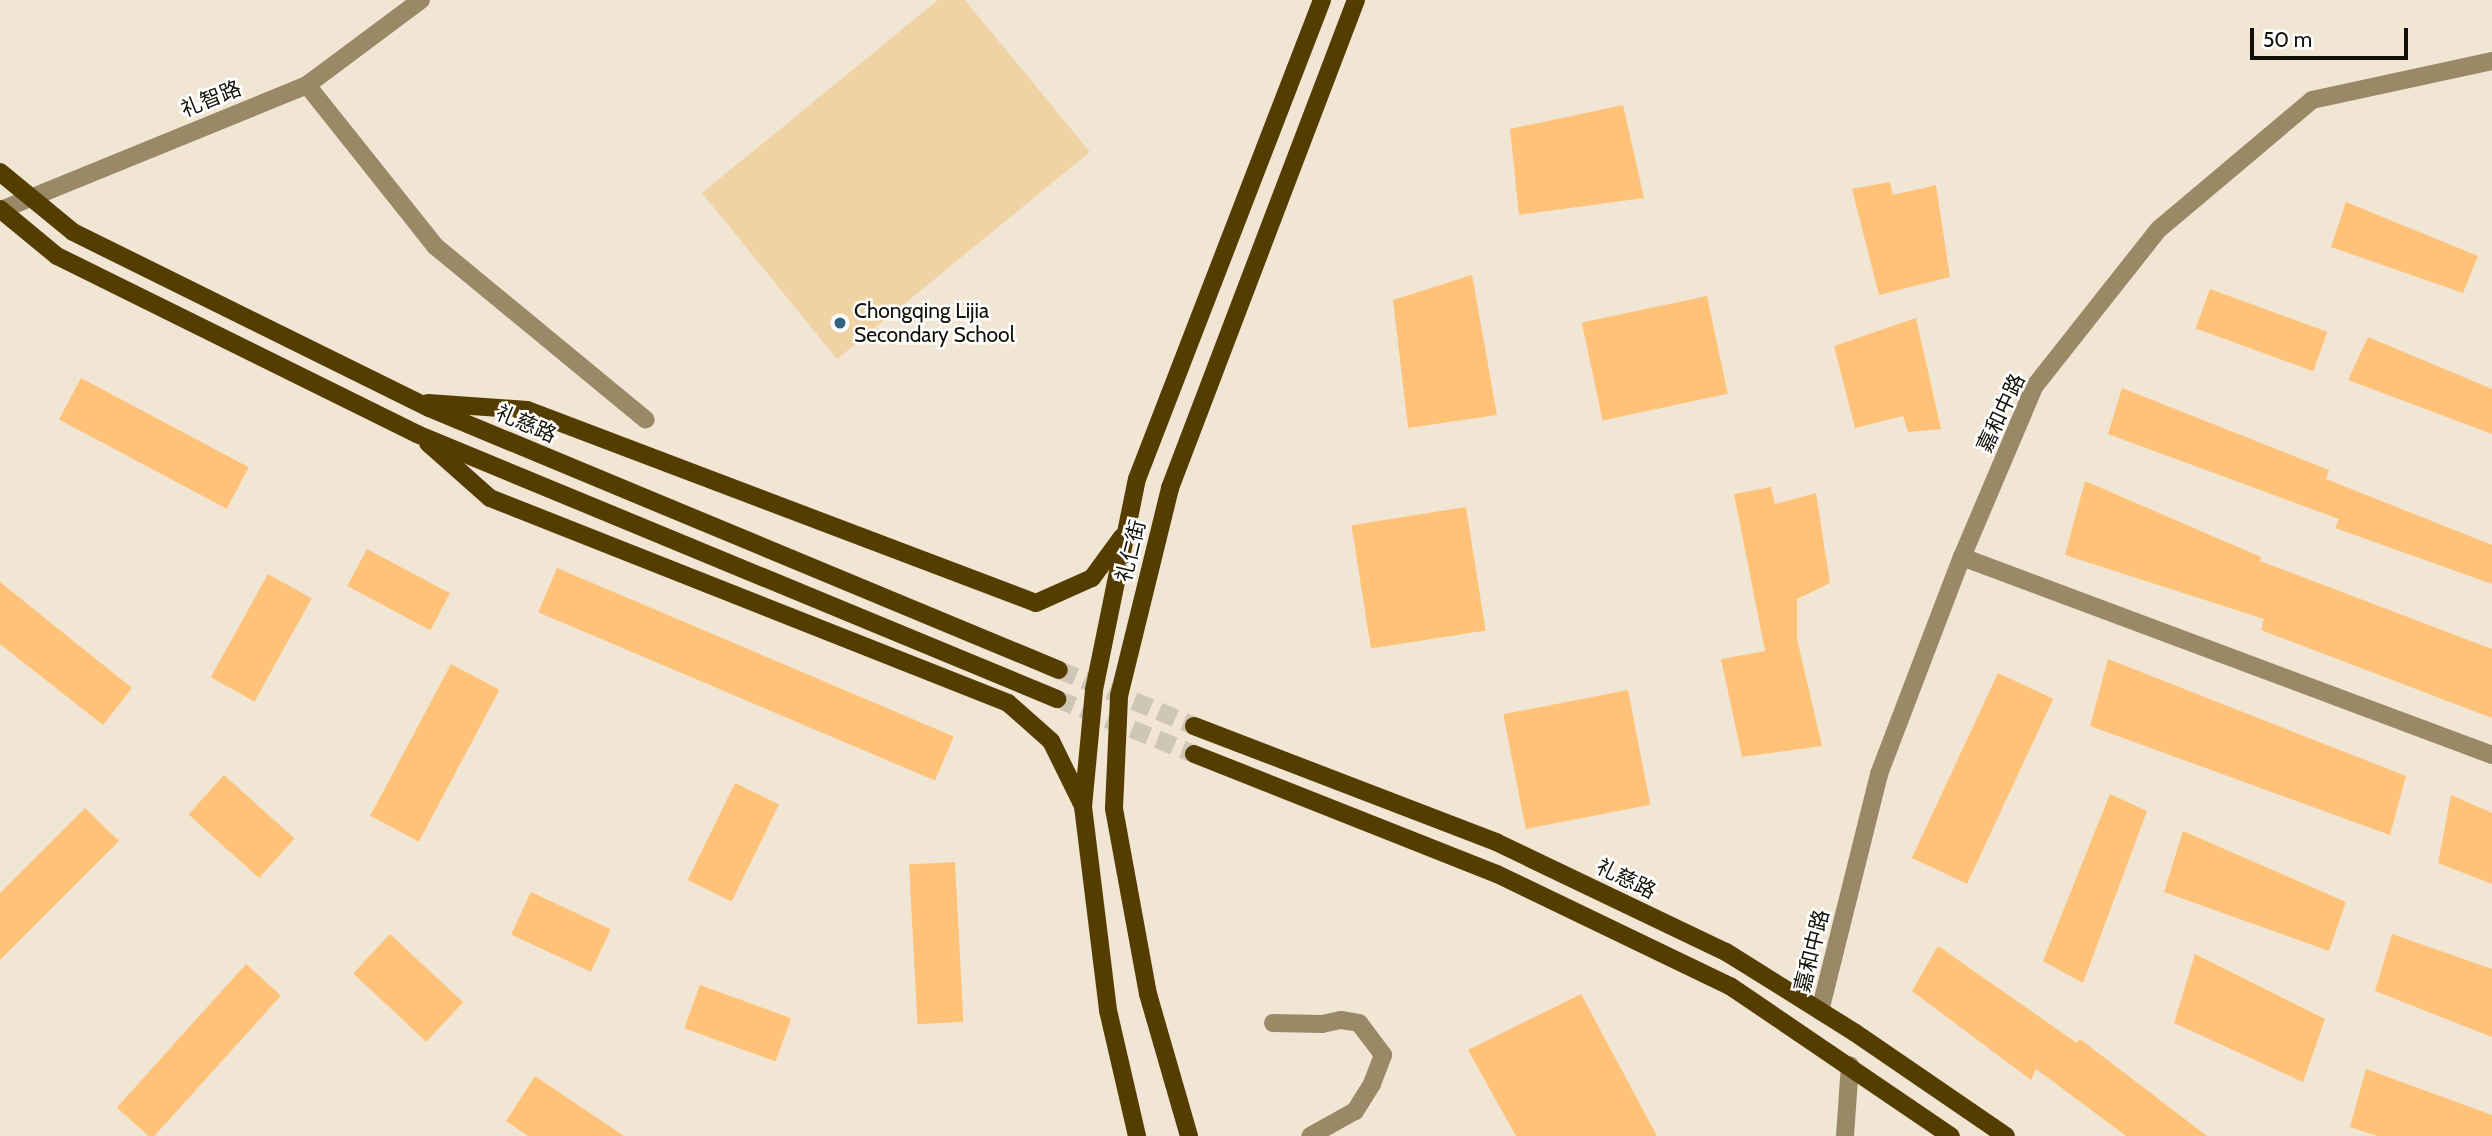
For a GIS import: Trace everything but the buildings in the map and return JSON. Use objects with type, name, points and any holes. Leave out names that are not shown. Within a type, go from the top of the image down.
[{"type":"main road","name":"礼仁街","points":[[1137,1136],[1108,1010],[1083,807],[1094,690],[1137,479],[1322,0]]},
{"type":"main road","name":"礼仁街","points":[[1189,1136],[1147,995],[1114,808],[1119,695],[1170,488],[1356,0]]},
{"type":"main road","name":"礼慈路","points":[[0,173],[73,232],[415,402],[1059,670]]},
{"type":"main road","points":[[1,210],[57,256],[417,434],[1057,699]]},
{"type":"main road","points":[[415,402],[527,410],[1036,603],[1092,578],[1126,531]]},
{"type":"main road","points":[[417,434],[491,498],[1007,703],[1051,741],[1083,807]]},
{"type":"main road","name":"礼慈路","points":[[1194,726],[1496,842],[1726,952],[1820,1011],[2006,1136]]},
{"type":"main road","points":[[1194,754],[1497,874],[1730,986],[1951,1136]]},
{"type":"street","name":"礼智路","points":[[1,210],[307,85],[421,0]]},
{"type":"street","name":"嘉和中路","points":[[1820,1011],[1879,774],[1962,557],[2034,387],[2159,229],[2312,100],[2492,61]]},
{"type":"street","points":[[307,85],[435,246],[646,420]]},
{"type":"street","points":[[1962,557],[2492,755]]},
{"type":"street","points":[[1273,1023],[1322,1024],[1341,1020],[1359,1023],[1383,1055],[1372,1084],[1355,1111],[1310,1136]]},
{"type":"street","points":[[1845,1136],[1850,1065]]},
{"type":"shaded area","points":[[938,0],[965,0],[1090,152],[837,359],[702,193]]},
{"type":"tunnel","points":[[1059,670],[1194,726]]},
{"type":"tunnel","points":[[1057,699],[1194,754]]},
{"type":"place","name":"Chongqing Lijia Secondary School","points":[[840,323]]}]
